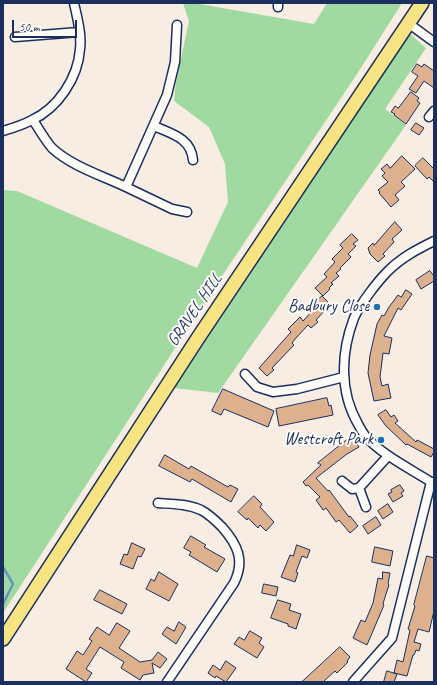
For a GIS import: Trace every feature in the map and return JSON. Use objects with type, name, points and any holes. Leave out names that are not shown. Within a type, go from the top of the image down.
[{"type":"main road","name":"GRAVEL HILL","points":[[3,639],[198,338],[422,3]]},
{"type":"street","points":[[3,131],[33,120],[51,107],[62,95],[70,81],[76,67],[80,48],[74,3]]},
{"type":"street","points":[[408,23],[434,42]]},
{"type":"street","points":[[126,187],[167,95],[175,62],[177,25]]},
{"type":"street","points":[[15,37],[79,32]]},
{"type":"street","points":[[33,120],[51,147],[71,162],[172,209],[187,212]]},
{"type":"street","points":[[154,126],[180,137],[190,146],[193,160]]},
{"type":"street","points":[[353,682],[392,638],[432,482],[388,456],[365,436],[351,411],[344,377],[346,348],[355,317],[369,294],[388,271],[409,254],[434,240]]},
{"type":"street","points":[[245,374],[257,387],[273,392],[297,389],[344,377]]},
{"type":"street","points":[[342,482],[352,489],[359,488],[388,456]]},
{"type":"street","points":[[359,488],[366,507]]},
{"type":"street","points":[[158,503],[182,505],[202,510],[216,520],[228,534],[237,548],[240,561],[238,574],[226,594],[167,682]]},
{"type":"green space","points":[[183,3],[194,3],[314,24],[327,3],[402,3],[357,74],[220,279],[3,613],[3,190],[17,191],[197,268],[228,202],[225,164],[209,127],[174,101],[176,82],[189,21]]},
{"type":"green space","points":[[409,33],[426,48],[385,109],[406,125],[218,393],[174,388]]},
{"type":"building","points":[[417,64],[422,67],[424,64],[434,71],[434,88],[424,81],[416,93],[409,89],[418,76],[412,72]]},
{"type":"building","points":[[411,92],[419,98],[417,101],[420,103],[406,124],[391,112],[395,106],[398,108]]},
{"type":"building","points":[[416,123],[424,128],[419,135],[411,130]]},
{"type":"building","points":[[402,156],[415,169],[401,182],[405,186],[395,195],[399,200],[391,207],[378,190],[388,182],[382,176],[385,173],[381,169],[387,164],[390,168]]},
{"type":"building","points":[[423,158],[434,169],[434,182],[429,177],[427,179],[415,166]]},
{"type":"building","points":[[395,222],[402,230],[392,239],[394,242],[383,254],[385,256],[378,262],[370,254],[368,248],[373,243],[374,245]]},
{"type":"building","points":[[352,234],[358,240],[353,244],[356,246],[348,254],[351,257],[336,273],[339,276],[331,283],[333,284],[329,288],[330,289],[323,296],[315,288],[327,277],[324,274],[335,262],[332,259],[343,248],[340,245]]},
{"type":"building","points":[[430,271],[434,276],[434,281],[421,289],[416,280]]},
{"type":"building","points":[[406,290],[412,294],[401,310],[398,308],[384,336],[392,338],[389,354],[383,353],[380,377],[382,386],[388,384],[391,398],[374,401],[368,373],[370,355],[377,324],[382,315],[384,316],[398,295],[401,297]]},
{"type":"building","points":[[322,296],[328,302],[324,307],[326,309],[316,320],[318,322],[311,328],[308,325],[292,343],[294,345],[272,368],[274,370],[267,376],[259,368],[291,332],[288,329],[300,317],[303,321],[314,309],[312,307]]},
{"type":"building","points":[[223,389],[274,411],[268,427],[224,409],[221,415],[212,411]]},
{"type":"building","points":[[327,398],[329,406],[331,405],[333,415],[279,426],[276,409]]},
{"type":"building","points":[[386,410],[391,417],[394,415],[398,421],[395,423],[416,442],[417,440],[434,449],[431,457],[407,444],[406,445],[386,426],[378,415]]},
{"type":"building","points":[[352,436],[359,447],[347,454],[316,478],[328,491],[329,490],[349,517],[350,516],[358,526],[350,533],[339,520],[336,522],[326,508],[323,510],[316,500],[320,497],[303,482],[321,465],[318,463]]},
{"type":"building","points":[[165,455],[189,469],[191,466],[228,487],[230,485],[238,489],[231,502],[192,479],[190,482],[159,466]]},
{"type":"building","points":[[400,485],[404,491],[401,493],[403,496],[393,502],[388,494],[392,492],[391,490]]},
{"type":"building","points":[[254,496],[262,504],[260,507],[274,522],[266,531],[260,525],[258,528],[248,518],[247,520],[238,512]]},
{"type":"building","points":[[388,504],[393,512],[383,519],[378,511]]},
{"type":"building","points":[[376,517],[381,525],[368,534],[363,526]]},
{"type":"building","points":[[191,536],[206,545],[204,547],[225,559],[217,572],[189,555],[191,552],[184,548]]},
{"type":"building","points":[[132,543],[145,549],[141,557],[138,556],[133,569],[120,564],[124,554],[127,555]]},
{"type":"building","points":[[297,545],[310,550],[307,558],[302,556],[296,572],[298,573],[295,582],[281,577],[290,555],[293,556]]},
{"type":"building","points":[[375,547],[393,551],[390,566],[372,562]]},
{"type":"building","points":[[427,556],[434,558],[434,611],[429,632],[418,629],[414,642],[421,644],[419,651],[416,650],[413,655],[407,676],[394,673],[397,660],[403,662],[410,630],[408,629]]},
{"type":"building","points":[[159,572],[178,584],[169,601],[146,589],[151,579],[154,581]]},
{"type":"building","points":[[383,572],[390,573],[389,585],[383,604],[384,605],[367,645],[353,638],[361,620],[365,622],[373,603],[378,578],[382,579]]},
{"type":"building","points":[[264,584],[278,587],[276,596],[262,593]]},
{"type":"building","points":[[100,590],[127,604],[122,614],[94,600]]},
{"type":"building","points":[[278,600],[291,604],[289,610],[301,614],[296,629],[288,626],[288,624],[271,618]]},
{"type":"building","points":[[179,622],[186,627],[176,644],[162,634],[167,627],[174,631]]},
{"type":"building","points":[[117,623],[130,631],[119,648],[140,662],[152,660],[158,652],[167,659],[160,668],[152,663],[154,673],[143,675],[140,680],[121,668],[124,662],[100,647],[86,669],[92,673],[86,682],[66,669],[77,651],[83,655],[92,641],[89,639],[97,627],[109,635]]},
{"type":"building","points":[[250,631],[262,638],[259,643],[264,647],[257,658],[234,644],[239,637],[244,640]]},
{"type":"building","points":[[340,647],[350,657],[347,661],[348,662],[337,673],[335,671],[323,682],[302,682]]},
{"type":"building","points":[[226,661],[236,668],[226,682],[216,676],[215,678],[208,673],[213,665],[220,670]]},
{"type":"building","points":[[387,671],[397,674],[394,682],[384,682]]},
{"type":"waterway","points":[[3,567],[13,584],[3,604]]},
{"type":"place","name":"Badbury Close","points":[[377,307]]},
{"type":"place","name":"Westcroft Park","points":[[381,440]]}]
